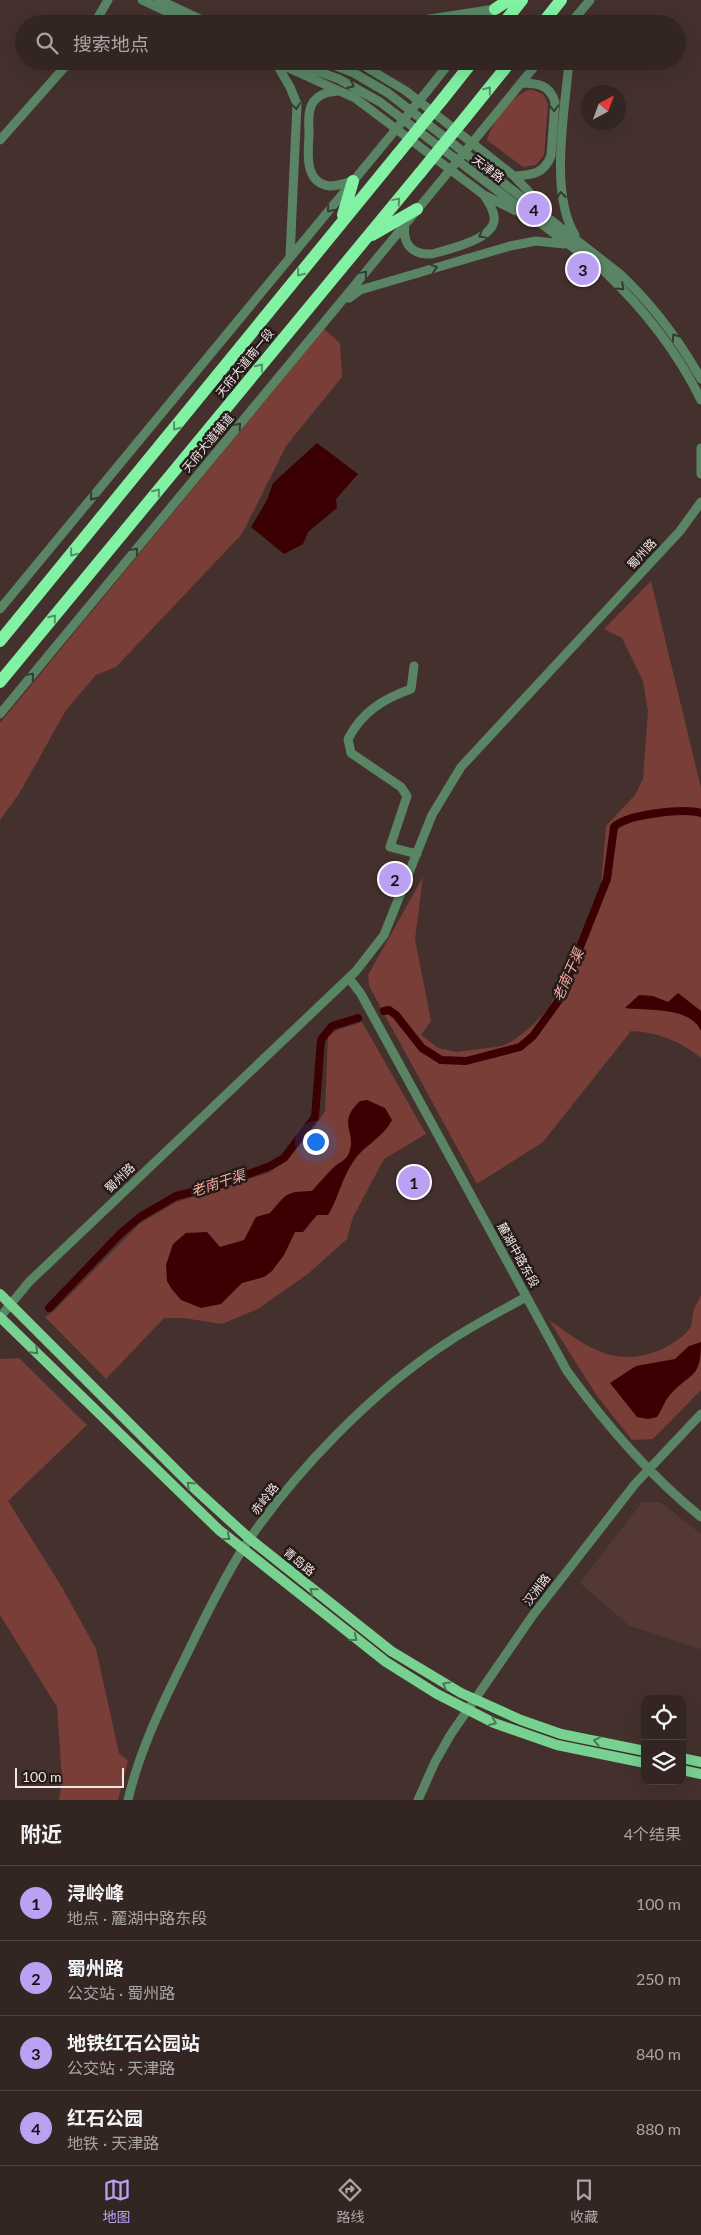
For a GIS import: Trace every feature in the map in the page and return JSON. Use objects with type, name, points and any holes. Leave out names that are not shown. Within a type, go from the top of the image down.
[{"type":"highway","points":[[498,4],[509,0]]},
{"type":"highway","points":[[510,15],[522,0]]},
{"type":"highway","points":[[549,15],[558,4]]},
{"type":"highway","name":"天府大道南一段","points":[[0,641],[215,380],[342,220],[466,70]]},
{"type":"highway","name":"天府大道南一段","points":[[0,682],[504,70]]},
{"type":"highway","points":[[342,220],[353,181]]},
{"type":"highway","points":[[365,239],[417,209]]},
{"type":"main road","name":"青岛路","points":[[0,1294],[162,1457],[250,1539],[390,1651],[474,1700],[561,1734],[641,1750]]},
{"type":"main road","name":"青岛路","points":[[0,1317],[185,1499],[243,1549],[386,1662],[467,1710],[494,1723],[557,1745],[641,1762]]},
{"type":"main road","points":[[686,1759],[701,1762]]},
{"type":"main road","points":[[686,1771],[701,1774]]},
{"type":"street","points":[[99,15],[108,0]]},
{"type":"street","points":[[142,0],[174,15]]},
{"type":"street","points":[[159,0],[192,15]]},
{"type":"street","points":[[578,15],[590,0]]},
{"type":"street","points":[[443,15],[498,4]]},
{"type":"street","points":[[489,15],[498,4]]},
{"type":"street","points":[[0,140],[62,70]]},
{"type":"street","points":[[279,70],[290,87],[297,104],[290,258]]},
{"type":"street","points":[[293,70],[341,90],[371,109],[484,194],[536,221]]},
{"type":"street","name":"天津路","points":[[314,70],[340,79],[380,102],[536,221],[575,243],[639,292],[670,329],[701,379]]},
{"type":"street","name":"天津路","points":[[346,70],[388,93],[564,229],[575,243],[631,297],[688,374],[701,400]]},
{"type":"street","points":[[376,70],[406,91],[514,176],[564,229]]},
{"type":"street","points":[[0,609],[445,70]]},
{"type":"street","name":"天府大道辅道","points":[[0,714],[532,70]]},
{"type":"street","points":[[340,303],[360,290],[510,246],[536,241],[575,243],[563,209],[560,185],[568,70]]},
{"type":"street","points":[[514,176],[538,173],[548,164],[551,156],[555,102],[552,94],[539,84],[522,83]]},
{"type":"street","points":[[341,90],[322,94],[313,102],[310,112],[308,164],[312,176],[320,183],[330,186],[353,181]]},
{"type":"street","points":[[405,225],[403,234],[408,246],[414,253],[424,255],[483,237],[494,225],[494,217],[484,194]]},
{"type":"street","points":[[701,448],[701,474]]},
{"type":"street","name":"蜀州路","points":[[0,1317],[29,1282],[349,978],[384,936],[436,808],[461,767],[680,531],[701,502]]},
{"type":"street","points":[[414,666],[411,689],[386,698],[357,723],[348,739],[351,753],[401,788],[407,796],[390,847],[417,854]]},
{"type":"street","name":"麓湖中路东段","points":[[349,978],[361,994],[556,1352],[599,1415],[648,1470],[701,1517]]},
{"type":"street","name":"赤岭路","points":[[128,1800],[146,1745],[173,1682],[204,1617],[250,1539],[296,1481],[357,1415],[400,1378],[450,1340],[526,1296]]},
{"type":"street","name":"汉洲路","points":[[418,1800],[434,1762],[467,1710],[533,1615],[648,1470],[701,1414]]},
{"type":"shaded area","points":[[531,89],[543,94],[548,104],[544,155],[536,165],[523,167],[487,140],[493,126],[510,103]]},
{"type":"shaded area","points":[[324,329],[340,343],[342,377],[286,446],[242,534],[116,667],[96,675],[66,710],[19,794],[0,820],[0,723]]},
{"type":"shaded area","points":[[317,443],[358,474],[336,499],[337,508],[308,532],[303,544],[284,554],[251,527],[267,500],[273,483]]},
{"type":"shaded area","points":[[651,581],[701,788],[701,1058],[668,1038],[650,1033],[631,1031],[543,1142],[477,1184],[369,986],[368,975],[423,877],[415,939],[431,1021],[421,1035],[438,1048],[457,1052],[502,1046],[514,1040],[534,1024],[549,1007],[559,988],[601,886],[606,826],[635,795],[643,779],[648,711],[643,681],[622,638],[604,629]]},
{"type":"shaded area","points":[[678,993],[701,1011],[701,1031],[688,1017],[667,1011],[625,1008],[639,995],[653,996],[668,1002]]},
{"type":"shaded area","points":[[362,1022],[426,1134],[384,1159],[353,1217],[347,1239],[309,1273],[258,1309],[222,1324],[183,1318],[164,1318],[106,1379],[45,1317],[54,1311],[139,1224],[176,1202],[268,1173],[286,1161],[312,1131],[325,1111],[328,1036],[337,1030]]},
{"type":"shaded area","points":[[367,1100],[385,1108],[392,1120],[384,1132],[357,1156],[328,1215],[317,1215],[303,1232],[295,1232],[284,1255],[272,1271],[264,1277],[242,1283],[221,1304],[201,1308],[181,1300],[167,1281],[166,1265],[173,1244],[186,1233],[207,1232],[220,1247],[244,1240],[256,1217],[270,1213],[280,1201],[291,1193],[312,1191],[348,1155],[351,1147],[349,1116],[360,1101]]},
{"type":"shaded area","points":[[701,1295],[701,1390],[653,1439],[632,1440],[597,1396],[549,1320],[589,1346],[602,1352],[615,1356],[645,1355],[670,1345],[690,1328],[694,1309]]},
{"type":"shaded area","points":[[701,1342],[701,1354],[697,1369],[669,1396],[657,1417],[648,1419],[637,1417],[610,1383],[636,1366],[675,1359],[689,1346]]},
{"type":"shaded area","points":[[19,1358],[87,1425],[8,1501],[63,1589],[96,1649],[119,1753],[128,1761],[118,1800],[59,1800],[62,1779],[57,1707],[0,1615],[0,1359]]},
{"type":"shaded area","points":[[642,1502],[660,1502],[701,1534],[701,1649],[630,1626],[580,1583]]},
{"type":"waterway","name":"老南干渠","points":[[384,1011],[389,1010],[396,1015],[422,1048],[441,1060],[466,1061],[520,1047],[533,1036],[559,1000],[607,879],[614,827],[621,822],[656,813],[682,811],[701,813]]},
{"type":"waterway","name":"老南干渠","points":[[49,1308],[121,1233],[140,1217],[176,1196],[213,1187],[270,1166],[284,1158],[315,1117],[321,1040],[332,1026],[358,1018]]},
{"type":"place","name":"红石公园","points":[[534,209]]},
{"type":"place","name":"地铁红石公园站","points":[[583,269]]},
{"type":"place","name":"蜀州路","points":[[395,879]]},
{"type":"place","name":"浔岭峰","points":[[414,1182]]}]
